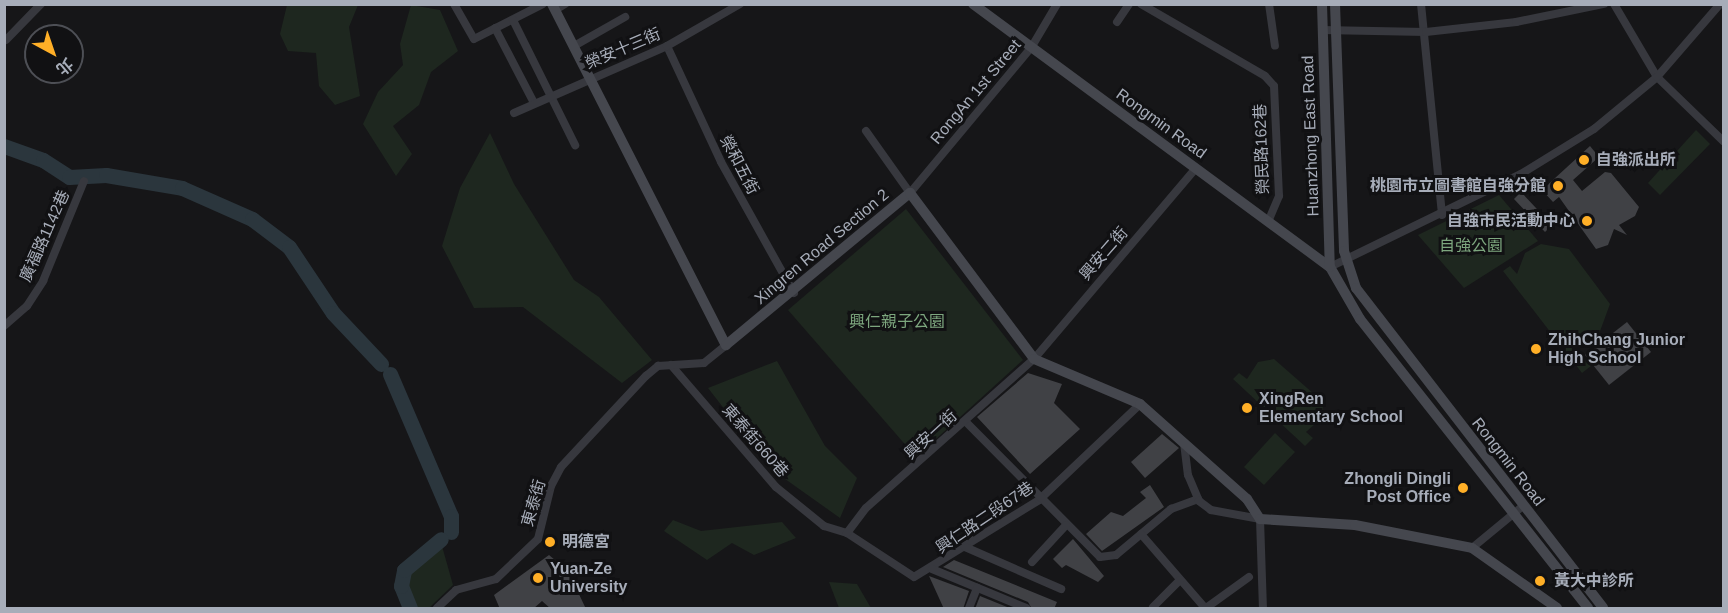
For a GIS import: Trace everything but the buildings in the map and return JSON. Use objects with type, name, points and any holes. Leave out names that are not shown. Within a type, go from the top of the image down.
[{"type":"street","points":[[6,40],[41,4]]},
{"type":"street","points":[[454,4],[474,39],[543,4]]},
{"type":"street","name":"榮安十三街","points":[[514,113],[667,46],[740,4]]},
{"type":"street","name":"Rongmin Road","points":[[973,4],[1330,267],[1360,319],[1588,609]]},
{"type":"street","name":"RongAn 1st Street","points":[[910,193],[1031,48],[1058,4]]},
{"type":"street","points":[[1117,22],[1129,4]]},
{"type":"street","name":"榮民路162巷","points":[[1141,4],[1264,76],[1274,86],[1279,196],[1268,222]]},
{"type":"street","points":[[1269,4],[1275,46]]},
{"type":"street","name":"Huanzhong East Road","points":[[1322,4],[1330,267]]},
{"type":"street","name":"Huanzhong East Road","points":[[1335,4],[1346,262]]},
{"type":"street","points":[[1421,4],[1426,32],[1442,215]]},
{"type":"street","points":[[1322,30],[1426,32],[1516,22],[1604,4]]},
{"type":"street","points":[[1614,4],[1657,78],[1724,142]]},
{"type":"street","points":[[1330,267],[1346,262],[1521,174],[1594,129],[1657,78],[1720,4]]},
{"type":"street","points":[[558,6],[574,46],[726,345],[704,363],[671,364]]},
{"type":"street","points":[[574,46],[625,17]]},
{"type":"street","points":[[513,20],[575,146]]},
{"type":"street","points":[[495,28],[534,104]]},
{"type":"street","name":"榮和五街","points":[[667,46],[721,162],[794,293]]},
{"type":"street","points":[[866,131],[910,193]]},
{"type":"street","name":"興安二街","points":[[1034,358],[1196,168]]},
{"type":"street","name":"廣福路1142巷","points":[[4,326],[27,306],[43,281],[84,181]]},
{"type":"street","name":"Xingren Road Section 2","points":[[726,345],[794,293],[910,193],[1034,358],[1140,404],[1246,500],[1260,519]]},
{"type":"street","name":"Rongmin Road","points":[[1346,262],[1368,308],[1601,606]]},
{"type":"street","name":"興安一街","points":[[847,533],[866,508],[966,422],[1034,358]]},
{"type":"street","name":"東泰街660巷","points":[[671,364],[776,487],[824,526],[847,533],[908,575],[920,577]]},
{"type":"street","name":"東泰街","points":[[437,609],[456,590],[496,579],[538,539],[551,486],[573,450],[646,376],[658,366],[671,364]]},
{"type":"street","name":"興仁路二段67巷","points":[[920,577],[1039,500],[1140,404]]},
{"type":"street","points":[[966,422],[1039,500],[1103,557],[1116,555],[1171,509],[1198,499]]},
{"type":"street","points":[[1184,443],[1188,475],[1198,499],[1211,510],[1260,519],[1377,528],[1472,548],[1557,609]]},
{"type":"street","points":[[1472,548],[1523,506]]},
{"type":"street","points":[[1260,519],[1263,609]]},
{"type":"street","points":[[1032,562],[1066,525]]},
{"type":"street","points":[[1141,534],[1205,609],[1249,577]]},
{"type":"street","points":[[965,547],[1061,589]]},
{"type":"street","points":[[932,569],[977,588],[1011,606],[1026,609]]},
{"type":"street","points":[[1153,607],[1180,580]]},
{"type":"street","points":[[969,609],[977,588]]},
{"type":"green space","points":[[287,5],[358,5],[349,27],[360,96],[335,105],[319,86],[316,53],[288,51],[280,34]]},
{"type":"green space","points":[[411,5],[440,10],[458,51],[431,72],[419,105],[393,126],[412,154],[396,176],[363,124],[378,92],[403,65],[400,44]]},
{"type":"green space","points":[[1696,130],[1710,144],[1660,195],[1648,183]]},
{"type":"green space","points":[[490,133],[514,184],[574,280],[599,297],[652,360],[622,383],[523,307],[474,308],[442,246],[460,188]]},
{"type":"green space","name":"自強公園","points":[[1499,195],[1538,241],[1464,288],[1418,235]]},
{"type":"green space","name":"興仁親子公園","points":[[906,209],[1023,360],[916,457],[788,310]]},
{"type":"green space","points":[[1541,244],[1569,249],[1610,304],[1599,334],[1572,343],[1591,366],[1582,373],[1503,271],[1510,266],[1517,274],[1525,253]]},
{"type":"green space","points":[[1274,359],[1322,401],[1324,416],[1306,432],[1313,438],[1305,446],[1233,379],[1239,373],[1247,379],[1258,362]]},
{"type":"green space","points":[[777,361],[825,446],[857,478],[840,518],[771,469],[708,388]]},
{"type":"green space","points":[[1275,433],[1295,452],[1264,485],[1244,467]]},
{"type":"green space","points":[[673,520],[701,531],[782,522],[796,538],[754,555],[732,543],[707,560],[664,531]]},
{"type":"green space","points":[[440,539],[453,585],[429,608],[416,608],[402,582],[421,555]]},
{"type":"green space","points":[[829,582],[857,584],[871,608],[839,608]]},
{"type":"waterway","points":[[4,146],[43,160],[69,177],[106,175],[182,188],[252,219],[289,247],[333,313],[381,364]]},
{"type":"waterway","points":[[390,374],[451,516],[451,532]]},
{"type":"waterway","points":[[410,608],[401,586],[404,570],[441,539]]},
{"type":"place","name":"自強派出所","points":[[1584,160]]},
{"type":"place","name":"桃園市立圖書館自強分館","points":[[1558,186]]},
{"type":"place","name":"自強市民活動中心","points":[[1587,221]]},
{"type":"place","name":"ZhihChang Junior High School","points":[[1536,349]]},
{"type":"place","name":"XingRen Elementary School","points":[[1247,408]]},
{"type":"place","name":"Zhongli Dingli Post Office","points":[[1463,488]]},
{"type":"place","name":"明德宮","points":[[550,542]]},
{"type":"place","name":"Yuan-Ze University","points":[[538,578]]},
{"type":"place","name":"黃大中診所","points":[[1540,581]]}]
